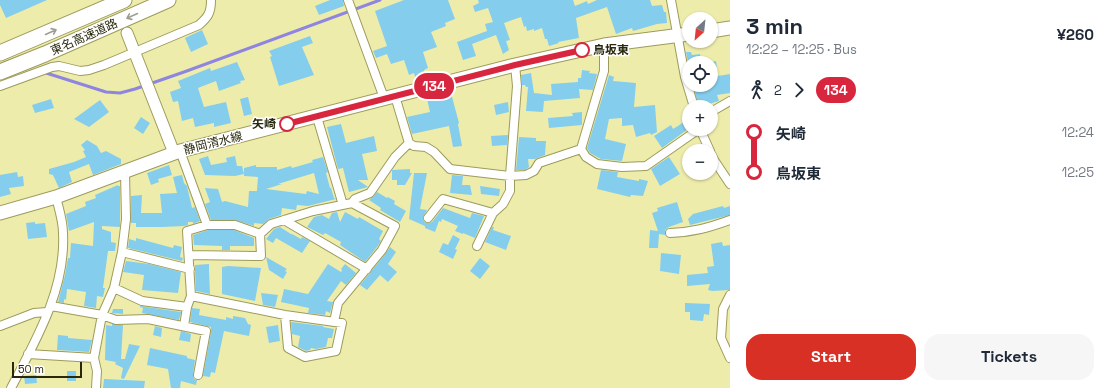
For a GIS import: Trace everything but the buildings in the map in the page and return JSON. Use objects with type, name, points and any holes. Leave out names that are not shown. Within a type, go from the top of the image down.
[{"type":"highway","name":"東名高速道路","points":[[0,53],[15,48],[124,0]]},
{"type":"highway","name":"東名高速道路","points":[[0,72],[49,60],[168,0]]},
{"type":"main road","points":[[718,30],[730,28]]},
{"type":"main road","name":"静岡清水線","points":[[0,213],[56,197],[177,152],[515,65],[604,45],[682,34]]},
{"type":"street","points":[[0,86],[27,76],[49,60],[59,66],[80,71],[89,70],[104,65],[199,25],[207,18],[211,9],[211,0]]},
{"type":"street","points":[[348,0],[409,143],[414,146],[426,147],[434,152],[450,169],[510,176],[526,175],[534,171],[539,163],[581,149]]},
{"type":"street","points":[[671,0],[682,31]]},
{"type":"street","points":[[127,33],[207,225]]},
{"type":"street","points":[[604,45],[604,71],[581,149],[586,157],[597,164],[622,167],[646,166],[690,136]]},
{"type":"street","points":[[684,48],[685,77],[692,100]]},
{"type":"street","points":[[477,246],[493,213],[503,204],[510,191],[517,86],[515,65]]},
{"type":"street","points":[[718,108],[730,101]]},
{"type":"street","points":[[317,116],[343,205]]},
{"type":"street","points":[[260,234],[271,224],[313,211],[352,203],[355,199],[370,193],[395,157],[409,143]]},
{"type":"street","points":[[718,166],[730,184]]},
{"type":"street","points":[[96,388],[97,371],[94,358],[102,315],[114,288],[122,252],[126,218],[125,172]]},
{"type":"street","points":[[11,388],[49,309],[59,281],[62,262],[63,233],[56,197]]},
{"type":"street","points":[[428,218],[443,199],[493,213]]},
{"type":"street","points":[[334,322],[338,304],[382,250],[395,226],[352,203]]},
{"type":"street","points":[[284,220],[367,269]]},
{"type":"street","points":[[670,233],[704,230],[730,220]]},
{"type":"street","points":[[184,326],[186,307],[191,296],[187,231],[207,225],[235,225],[260,234]]},
{"type":"street","points":[[189,256],[261,256],[260,234]]},
{"type":"street","points":[[122,252],[190,269]]},
{"type":"street","points":[[114,288],[142,301],[186,307]]},
{"type":"street","points":[[730,295],[723,309],[721,338],[730,358]]},
{"type":"street","points":[[191,296],[285,315],[342,323],[336,351],[305,357],[288,348],[285,315]]},
{"type":"street","points":[[0,326],[49,309],[102,315],[116,320],[148,319],[206,331],[198,375]]},
{"type":"street","points":[[28,354],[94,358]]},
{"type":"waterway","points":[[43,72],[106,92],[120,93],[184,72],[380,0]]},
{"type":"bus line","name":"134","points":[[287,124],[515,65],[582,50]]},
{"type":"place","name":"鳥坂東","points":[[582,50]]},
{"type":"place","name":"矢崎","points":[[287,124]]}]
